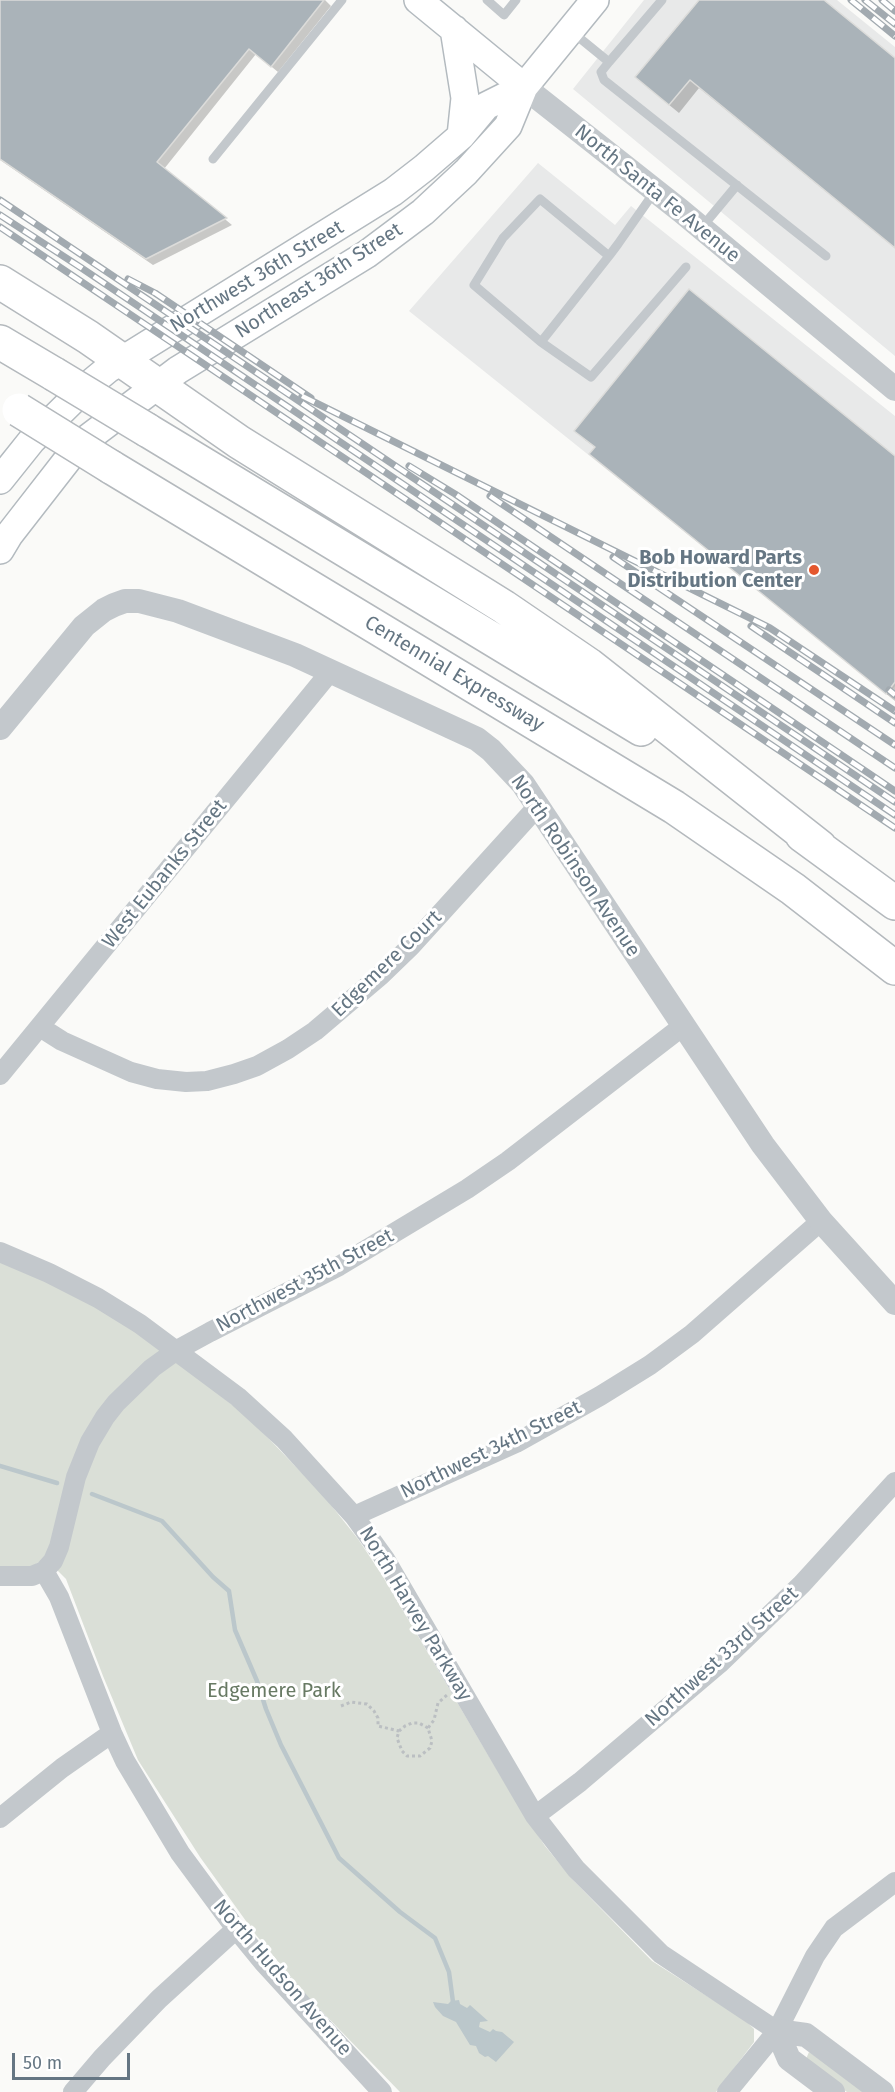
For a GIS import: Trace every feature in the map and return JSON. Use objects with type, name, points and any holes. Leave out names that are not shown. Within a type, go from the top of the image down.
[{"type":"highway","points":[[0,282],[88,337],[240,442],[504,607],[561,646],[895,903]]},
{"type":"highway","points":[[0,342],[653,736],[820,847]]},
{"type":"highway","name":"Centennial Expressway","points":[[9,405],[674,807],[783,883],[895,968]]},
{"type":"main road","name":"Northeast 36th Street","points":[[194,360],[368,254],[423,212],[466,172],[508,126],[524,87],[595,0]]},
{"type":"main road","name":"North Santa Fe Avenue","points":[[429,6],[524,87]]},
{"type":"main road","points":[[454,29],[465,98],[461,136]]},
{"type":"main road","name":"Northwest 36th Street","points":[[0,480],[32,440],[62,410],[85,388],[121,360],[360,214],[424,168],[461,136],[486,106],[524,87]]},
{"type":"main road","name":"Northwest 36th Street","points":[[157,385],[194,360]]},
{"type":"main road","points":[[4,543],[84,441],[157,385]]},
{"type":"street","name":"North Santa Fe Avenue","points":[[524,87],[701,228],[895,389]]},
{"type":"street","name":"North Robinson Avenue","points":[[0,728],[84,626],[104,610],[125,601],[139,601],[178,611],[295,655],[477,740],[505,764],[522,784],[764,1145],[821,1221],[895,1303]]},
{"type":"street","name":"West Eubanks Street","points":[[0,1076],[330,672]]},
{"type":"street","name":"Edgemere Court","points":[[40,1028],[62,1041],[131,1072],[157,1078],[186,1082],[207,1081],[257,1066],[315,1031],[343,1010],[381,975],[411,946],[537,807]]},
{"type":"street","name":"Northwest 35th Street","points":[[44,1571],[59,1547],[76,1477],[97,1430],[116,1403],[152,1368],[177,1350],[339,1266],[467,1189],[508,1161],[683,1026]]},
{"type":"street","name":"Northwest 34th Street","points":[[354,1516],[516,1443],[650,1365],[692,1334],[821,1221]]},
{"type":"street","name":"North Harvey Parkway","points":[[0,1252],[49,1273],[98,1298],[177,1350],[238,1397],[285,1439],[354,1516],[385,1559],[535,1816],[576,1869],[646,1941],[675,1965],[777,2031],[806,2035],[882,2092]]},
{"type":"street","name":"Northwest 33rd Street","points":[[535,1816],[580,1782],[718,1664],[802,1584],[895,1482]]},
{"type":"street","points":[[0,1576],[32,1576],[44,1571]]},
{"type":"street","name":"North Hudson Avenue","points":[[44,1571],[59,1597],[112,1733],[125,1761],[159,1819],[236,1929],[296,2000],[382,2092]]},
{"type":"street","points":[[0,1818],[62,1768],[112,1733]]},
{"type":"street","points":[[727,2092],[777,2031],[815,1956],[834,1928],[895,1882]]},
{"type":"street","points":[[73,2092],[159,1999],[236,1929]]},
{"type":"street","points":[[777,2031],[789,2060],[833,2092]]},
{"type":"lane","points":[[213,159],[342,0]]},
{"type":"lane","points":[[487,0],[504,15],[516,0]]},
{"type":"lane","points":[[662,0],[601,72],[604,80],[826,256]]},
{"type":"lane","points":[[570,30],[609,62]]},
{"type":"lane","points":[[701,228],[737,185]]},
{"type":"lane","points":[[541,342],[609,256],[655,191]]},
{"type":"lane","points":[[609,256],[540,199],[503,238],[474,285],[541,342],[591,377],[686,267]]},
{"type":"path","points":[[428,1728],[434,1720],[438,1702],[447,1695]]},
{"type":"path","points":[[341,1706],[351,1702],[367,1704],[378,1718],[378,1726],[399,1731]]},
{"type":"path","points":[[412,1723],[419,1723],[428,1728],[432,1741],[430,1748],[420,1756],[407,1755],[402,1751],[397,1738],[399,1731],[412,1723]]},
{"type":"shaded area","points":[[644,0],[837,0],[895,47],[895,356],[573,89]]},
{"type":"shaded area","name":"Bob Howard Parts Distribution Center","points":[[538,163],[615,225],[631,206],[895,416],[895,686],[888,695],[409,311]]},
{"type":"shaded area","points":[[459,2000],[460,2004],[467,2008],[470,2005],[488,2021],[480,2022],[479,2027],[490,2032],[493,2029],[502,2032],[514,2042],[496,2062],[479,2053],[476,2046],[470,2045],[456,2022],[443,2016],[433,2002],[448,2004]]},
{"type":"green space","name":"Edgemere Park","points":[[0,1262],[29,1273],[83,1300],[147,1338],[249,1418],[323,1495],[358,1539],[382,1575],[516,1802],[545,1846],[574,1881],[652,1961],[746,2021],[754,2029],[754,2042],[716,2092],[400,2092],[305,1994],[256,1935],[200,1857],[138,1760],[66,1579],[45,1558],[33,1566],[0,1567]]},
{"type":"green space","points":[[809,2052],[869,2092],[847,2092],[808,2063],[806,2059]]},
{"type":"building","points":[[0,0],[324,0],[271,67],[249,49],[157,162],[227,218],[146,259],[0,159]]},
{"type":"building","points":[[699,0],[824,0],[895,58],[895,248],[690,80],[669,105],[635,77]]},
{"type":"building","name":"Bob Howard Parts Distribution Center","points":[[689,289],[895,456],[895,682],[886,694],[589,454],[595,447],[574,431]]},
{"type":"waterway","points":[[0,1466],[57,1483]]},
{"type":"waterway","points":[[92,1494],[162,1521],[213,1577],[229,1591],[235,1630],[257,1681],[266,1709],[281,1745],[339,1858],[400,1912],[435,1938],[449,1972],[453,2002]]},
{"type":"railway","points":[[851,0],[895,36]]},
{"type":"railway","points":[[865,0],[895,24]]},
{"type":"railway","points":[[882,0],[895,11]]},
{"type":"railway","points":[[0,200],[895,802]]},
{"type":"railway","points":[[0,215],[895,815]]},
{"type":"railway","points":[[0,227],[895,828]]},
{"type":"railway","points":[[128,279],[155,293],[311,398]]},
{"type":"railway","points":[[302,396],[770,628],[895,711]]},
{"type":"railway","points":[[409,466],[455,494],[895,791]]},
{"type":"railway","points":[[490,496],[895,768]]},
{"type":"railway","points":[[613,557],[895,745]]},
{"type":"railway","points":[[751,626],[895,723]]},
{"type":"railway","points":[[889,690],[895,695]]},
{"type":"place","name":"Bob Howard Parts Distribution Center","points":[[814,570]]}]
